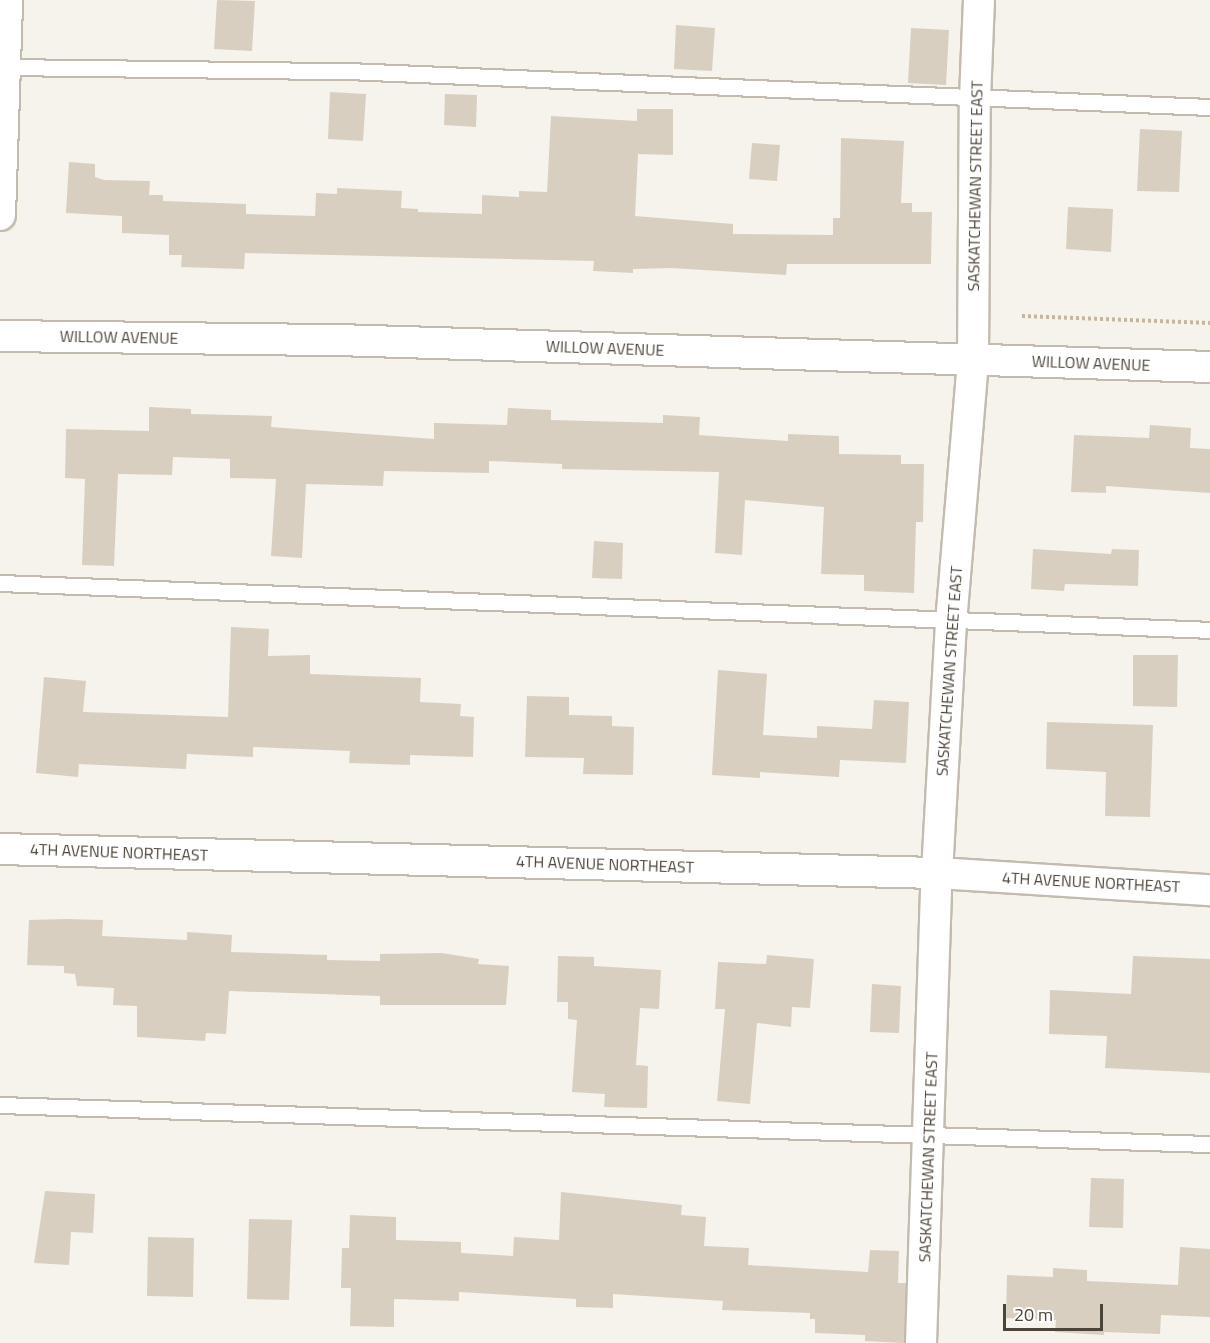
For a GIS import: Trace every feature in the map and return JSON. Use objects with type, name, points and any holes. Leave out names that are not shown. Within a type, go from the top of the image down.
[{"type":"street","points":[[0,215],[2,67],[7,0]]},
{"type":"street","name":"SASKATCHEWAN STREET EAST","points":[[921,1343],[937,873],[951,623],[973,359],[975,99],[979,0]]},
{"type":"street","name":"WILLOW AVENUE","points":[[0,336],[337,340],[1210,367]]},
{"type":"street","name":"4TH AVENUE NORTHEAST","points":[[0,849],[937,873],[1210,890]]},
{"type":"lane","points":[[2,67],[347,71],[975,99],[1210,107]]},
{"type":"lane","points":[[0,583],[951,623],[1210,630]]},
{"type":"lane","points":[[0,1105],[1210,1144]]},
{"type":"path","points":[[1022,316],[1210,323]]},
{"type":"building","points":[[217,0],[255,1],[252,51],[214,49]]},
{"type":"building","points":[[676,25],[715,28],[712,71],[674,69]]},
{"type":"building","points":[[911,28],[949,30],[946,85],[908,83]]},
{"type":"building","points":[[330,92],[366,94],[363,141],[328,139]]},
{"type":"building","points":[[445,94],[477,95],[476,127],[444,125]]},
{"type":"building","points":[[637,109],[673,109],[673,155],[638,154],[635,216],[733,224],[733,234],[833,235],[833,218],[840,218],[841,138],[904,141],[901,203],[912,203],[912,212],[932,212],[931,264],[787,264],[786,275],[671,268],[633,269],[633,273],[593,271],[594,261],[245,253],[244,269],[181,267],[182,255],[169,255],[169,235],[122,233],[122,216],[66,213],[69,162],[95,164],[95,177],[104,180],[150,181],[149,195],[163,195],[163,201],[246,204],[246,214],[315,216],[316,193],[337,194],[337,188],[402,191],[401,208],[418,209],[418,212],[482,214],[482,195],[519,197],[519,191],[547,192],[551,116],[637,121]]},
{"type":"building","points":[[1140,129],[1182,131],[1179,192],[1137,191]]},
{"type":"building","points":[[752,143],[780,145],[777,181],[749,179]]},
{"type":"building","points":[[1068,207],[1113,209],[1111,252],[1066,249]]},
{"type":"building","points":[[149,407],[191,409],[191,414],[272,416],[271,427],[434,439],[434,423],[507,425],[508,408],[551,410],[551,420],[663,423],[663,415],[700,417],[699,435],[788,441],[788,434],[839,436],[839,454],[901,455],[901,464],[924,464],[923,522],[916,522],[914,593],[864,591],[864,575],[821,574],[824,507],[745,500],[742,555],[715,553],[719,472],[562,469],[562,464],[489,461],[489,473],[384,471],[383,486],[306,484],[302,558],[271,556],[276,479],[230,478],[230,459],[173,457],[172,475],[118,474],[114,566],[82,565],[85,479],[65,478],[66,429],[149,431]]},
{"type":"building","points":[[1150,425],[1191,428],[1190,448],[1210,449],[1210,493],[1106,486],[1106,493],[1071,492],[1074,435],[1149,438]]},
{"type":"building","points":[[594,541],[623,543],[622,579],[592,578]]},
{"type":"building","points":[[1033,549],[1111,554],[1112,549],[1139,550],[1138,586],[1065,584],[1064,591],[1031,589]]},
{"type":"building","points":[[231,627],[269,629],[268,656],[310,655],[310,674],[421,678],[420,702],[461,704],[460,716],[474,717],[473,757],[410,755],[410,765],[349,763],[350,751],[253,747],[253,757],[187,754],[186,769],[79,764],[78,777],[36,773],[44,677],[86,681],[83,712],[228,717]]},
{"type":"building","points":[[1133,655],[1178,655],[1177,707],[1133,706]]},
{"type":"building","points":[[718,670],[767,674],[763,735],[817,738],[817,726],[872,729],[874,700],[909,702],[906,763],[840,760],[839,777],[760,772],[760,778],[712,775]]},
{"type":"building","points":[[527,696],[569,697],[569,715],[612,716],[612,726],[634,727],[633,775],[583,774],[584,758],[525,757]]},
{"type":"building","points":[[1047,722],[1153,725],[1150,817],[1105,816],[1106,772],[1046,769]]},
{"type":"building","points":[[29,920],[103,920],[102,936],[187,940],[187,932],[232,935],[231,952],[327,955],[327,960],[380,961],[380,954],[442,953],[479,959],[478,964],[509,966],[506,1005],[380,1005],[380,996],[229,991],[226,1034],[206,1033],[205,1041],[137,1037],[137,1006],[113,1005],[114,988],[77,986],[75,974],[64,973],[64,966],[27,965]]},
{"type":"building","points":[[767,955],[814,959],[810,1008],[792,1007],[791,1027],[757,1023],[750,1104],[717,1101],[725,1009],[715,1009],[718,962],[766,964]]},
{"type":"building","points":[[558,956],[594,957],[594,966],[661,970],[659,1009],[640,1008],[636,1065],[648,1066],[647,1108],[604,1107],[605,1094],[572,1092],[577,1020],[568,1019],[568,1002],[557,1002]]},
{"type":"building","points":[[1133,956],[1210,959],[1210,1073],[1105,1068],[1107,1036],[1049,1034],[1050,990],[1131,994]]},
{"type":"building","points":[[872,984],[901,986],[899,1033],[870,1032]]},
{"type":"building","points":[[1091,1178],[1124,1179],[1123,1228],[1089,1227]]},
{"type":"building","points":[[45,1191],[95,1194],[93,1233],[71,1232],[69,1265],[34,1263]]},
{"type":"building","points":[[561,1192],[682,1205],[681,1215],[706,1217],[704,1246],[749,1248],[748,1265],[868,1272],[870,1250],[899,1251],[898,1283],[906,1283],[904,1343],[865,1341],[865,1335],[815,1333],[815,1319],[810,1319],[810,1313],[722,1310],[723,1301],[613,1294],[613,1308],[576,1307],[576,1299],[459,1292],[459,1301],[394,1299],[394,1327],[350,1326],[351,1288],[341,1288],[342,1248],[349,1248],[350,1215],[396,1217],[396,1240],[461,1242],[461,1253],[513,1256],[514,1237],[559,1240]]},
{"type":"building","points":[[249,1219],[292,1220],[289,1300],[247,1299]]},
{"type":"building","points":[[148,1237],[194,1238],[193,1297],[147,1296]]},
{"type":"building","points":[[1180,1247],[1210,1249],[1210,1317],[1161,1315],[1160,1334],[1104,1332],[1104,1335],[1055,1332],[1056,1320],[1006,1318],[1007,1275],[1053,1277],[1053,1268],[1087,1270],[1087,1281],[1178,1285]]}]
